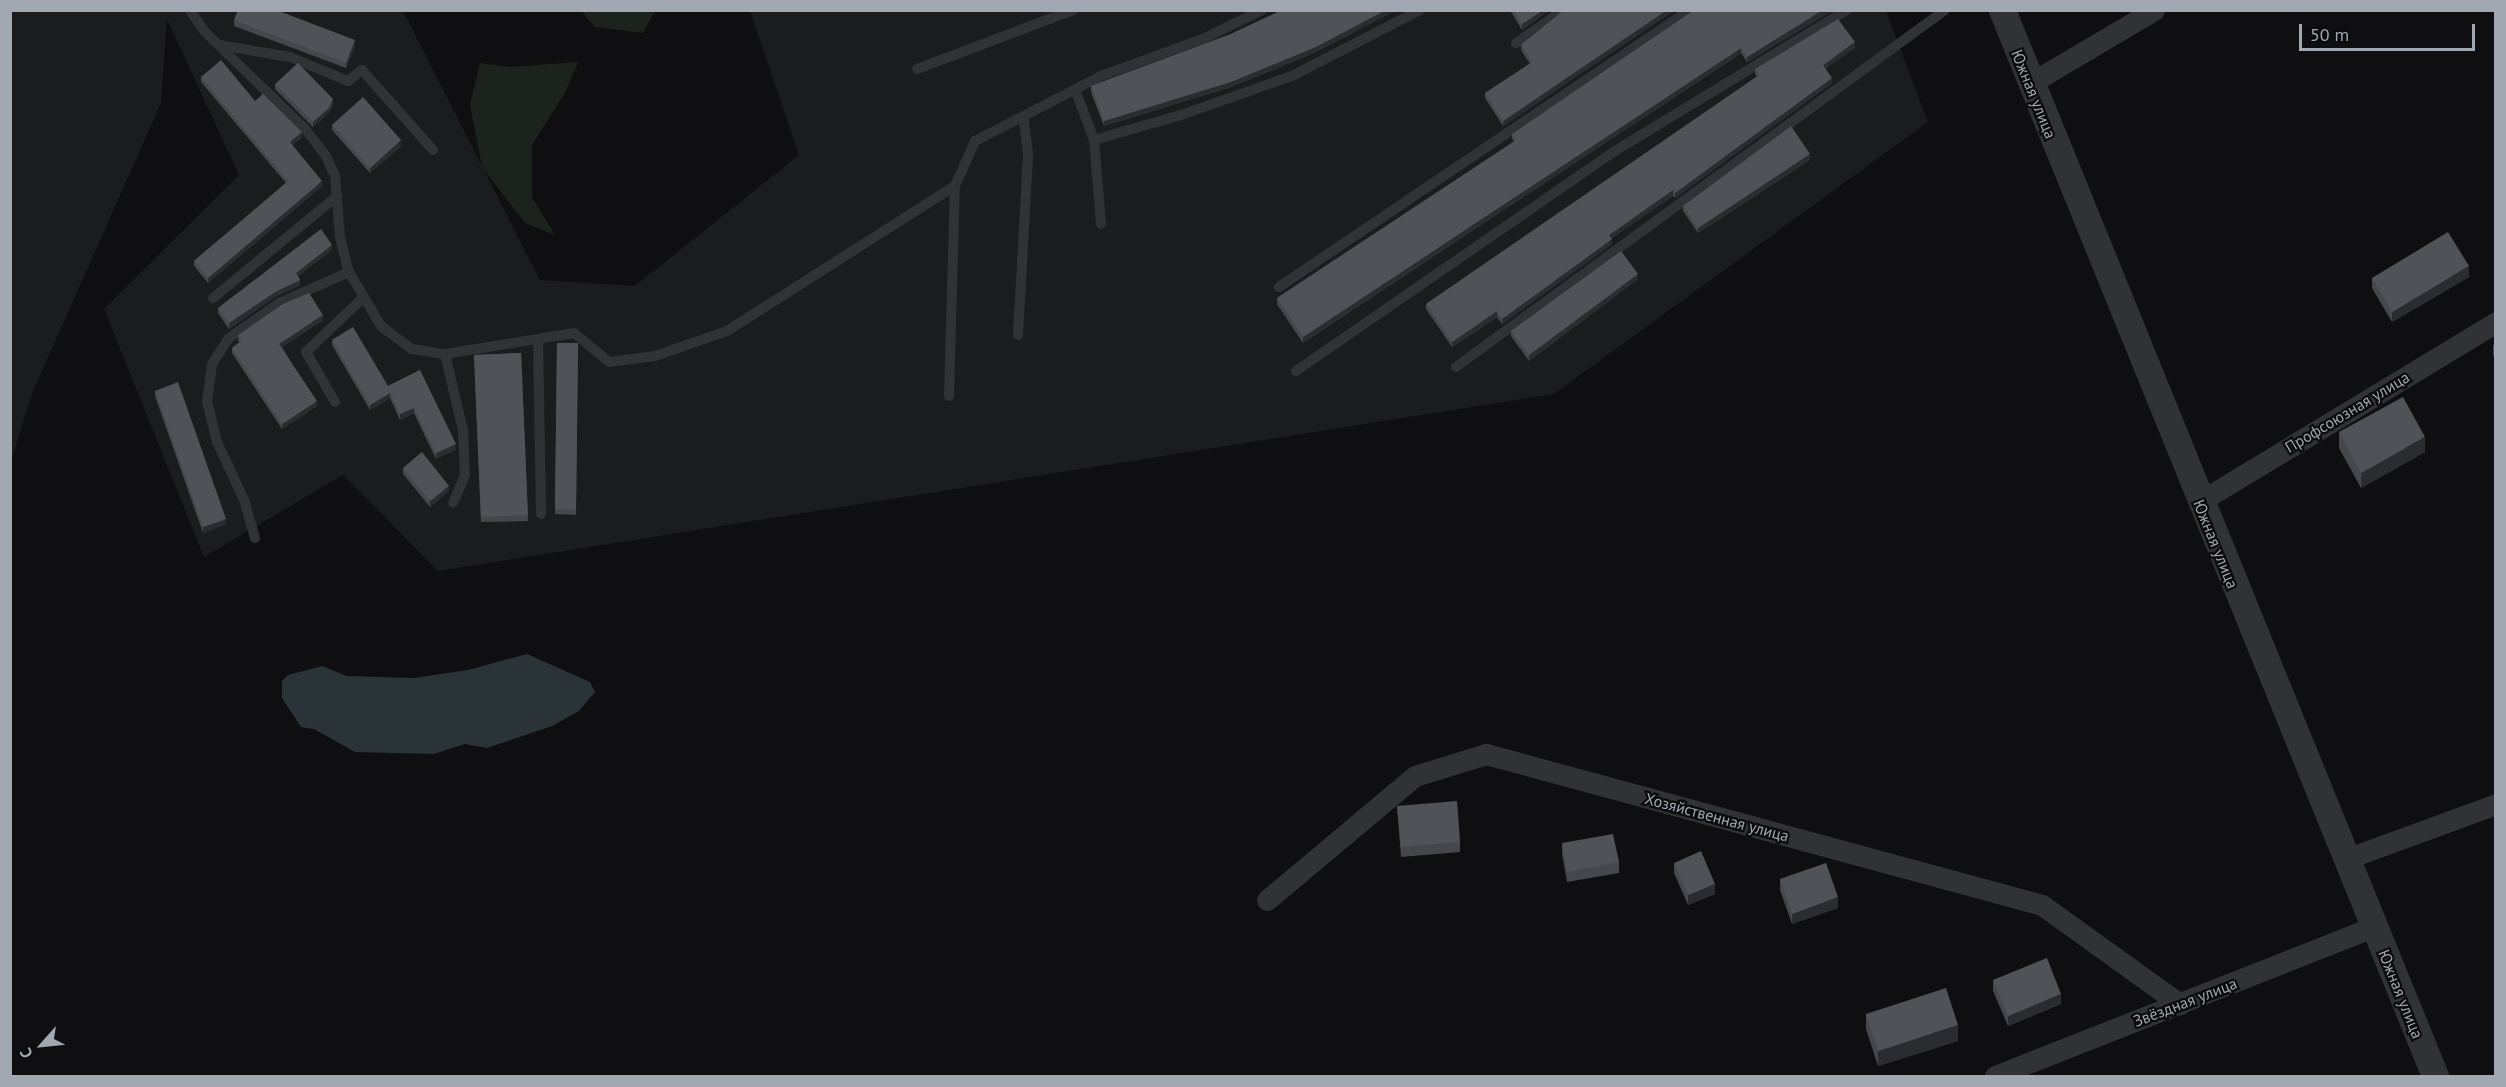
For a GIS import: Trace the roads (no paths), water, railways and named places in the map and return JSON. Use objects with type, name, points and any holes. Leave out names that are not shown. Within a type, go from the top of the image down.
[{"type":"street","name":"Южная улица","points":[[2002,10],[2029,84],[2435,1077]]},
{"type":"street","points":[[2029,84],[2154,10]]},
{"type":"street","name":"Профсоюзная улица","points":[[2199,502],[2496,322]]},
{"type":"street","name":"Хозяйственная улица","points":[[1267,900],[1415,776],[1486,754],[2042,904],[2180,1004]]},
{"type":"street","points":[[2346,859],[2496,804]]},
{"type":"street","name":"Звёздная улица","points":[[1995,1077],[2374,927]]},
{"type":"lane","points":[[190,10],[218,45],[305,129],[326,156],[335,176],[340,237],[349,272],[381,326],[412,349],[445,354],[574,333],[609,362],[655,356],[727,331],[955,186]]},
{"type":"lane","points":[[917,69],[1073,10]]},
{"type":"lane","points":[[949,396],[955,186],[975,141],[1101,76],[1205,38],[1262,10]]},
{"type":"lane","points":[[1095,140],[1181,115],[1292,76],[1420,10]]},
{"type":"lane","points":[[1516,43],[1564,10]]},
{"type":"lane","points":[[1280,287],[1689,10]]},
{"type":"lane","points":[[1296,371],[1615,150],[1847,10]]},
{"type":"lane","points":[[1456,367],[1945,10]]},
{"type":"lane","points":[[218,45],[290,57],[348,81],[362,70],[433,150]]},
{"type":"lane","points":[[1075,89],[1095,140],[1101,224]]},
{"type":"lane","points":[[1018,335],[1028,154],[1023,116]]},
{"type":"lane","points":[[213,298],[337,196]]},
{"type":"lane","points":[[255,538],[245,502],[215,432],[207,401],[213,364],[229,338],[279,303],[349,272]]},
{"type":"lane","points":[[335,402],[306,352],[364,297]]},
{"type":"lane","points":[[538,339],[541,514]]},
{"type":"lane","points":[[445,354],[463,430],[465,475],[453,503]]}]
